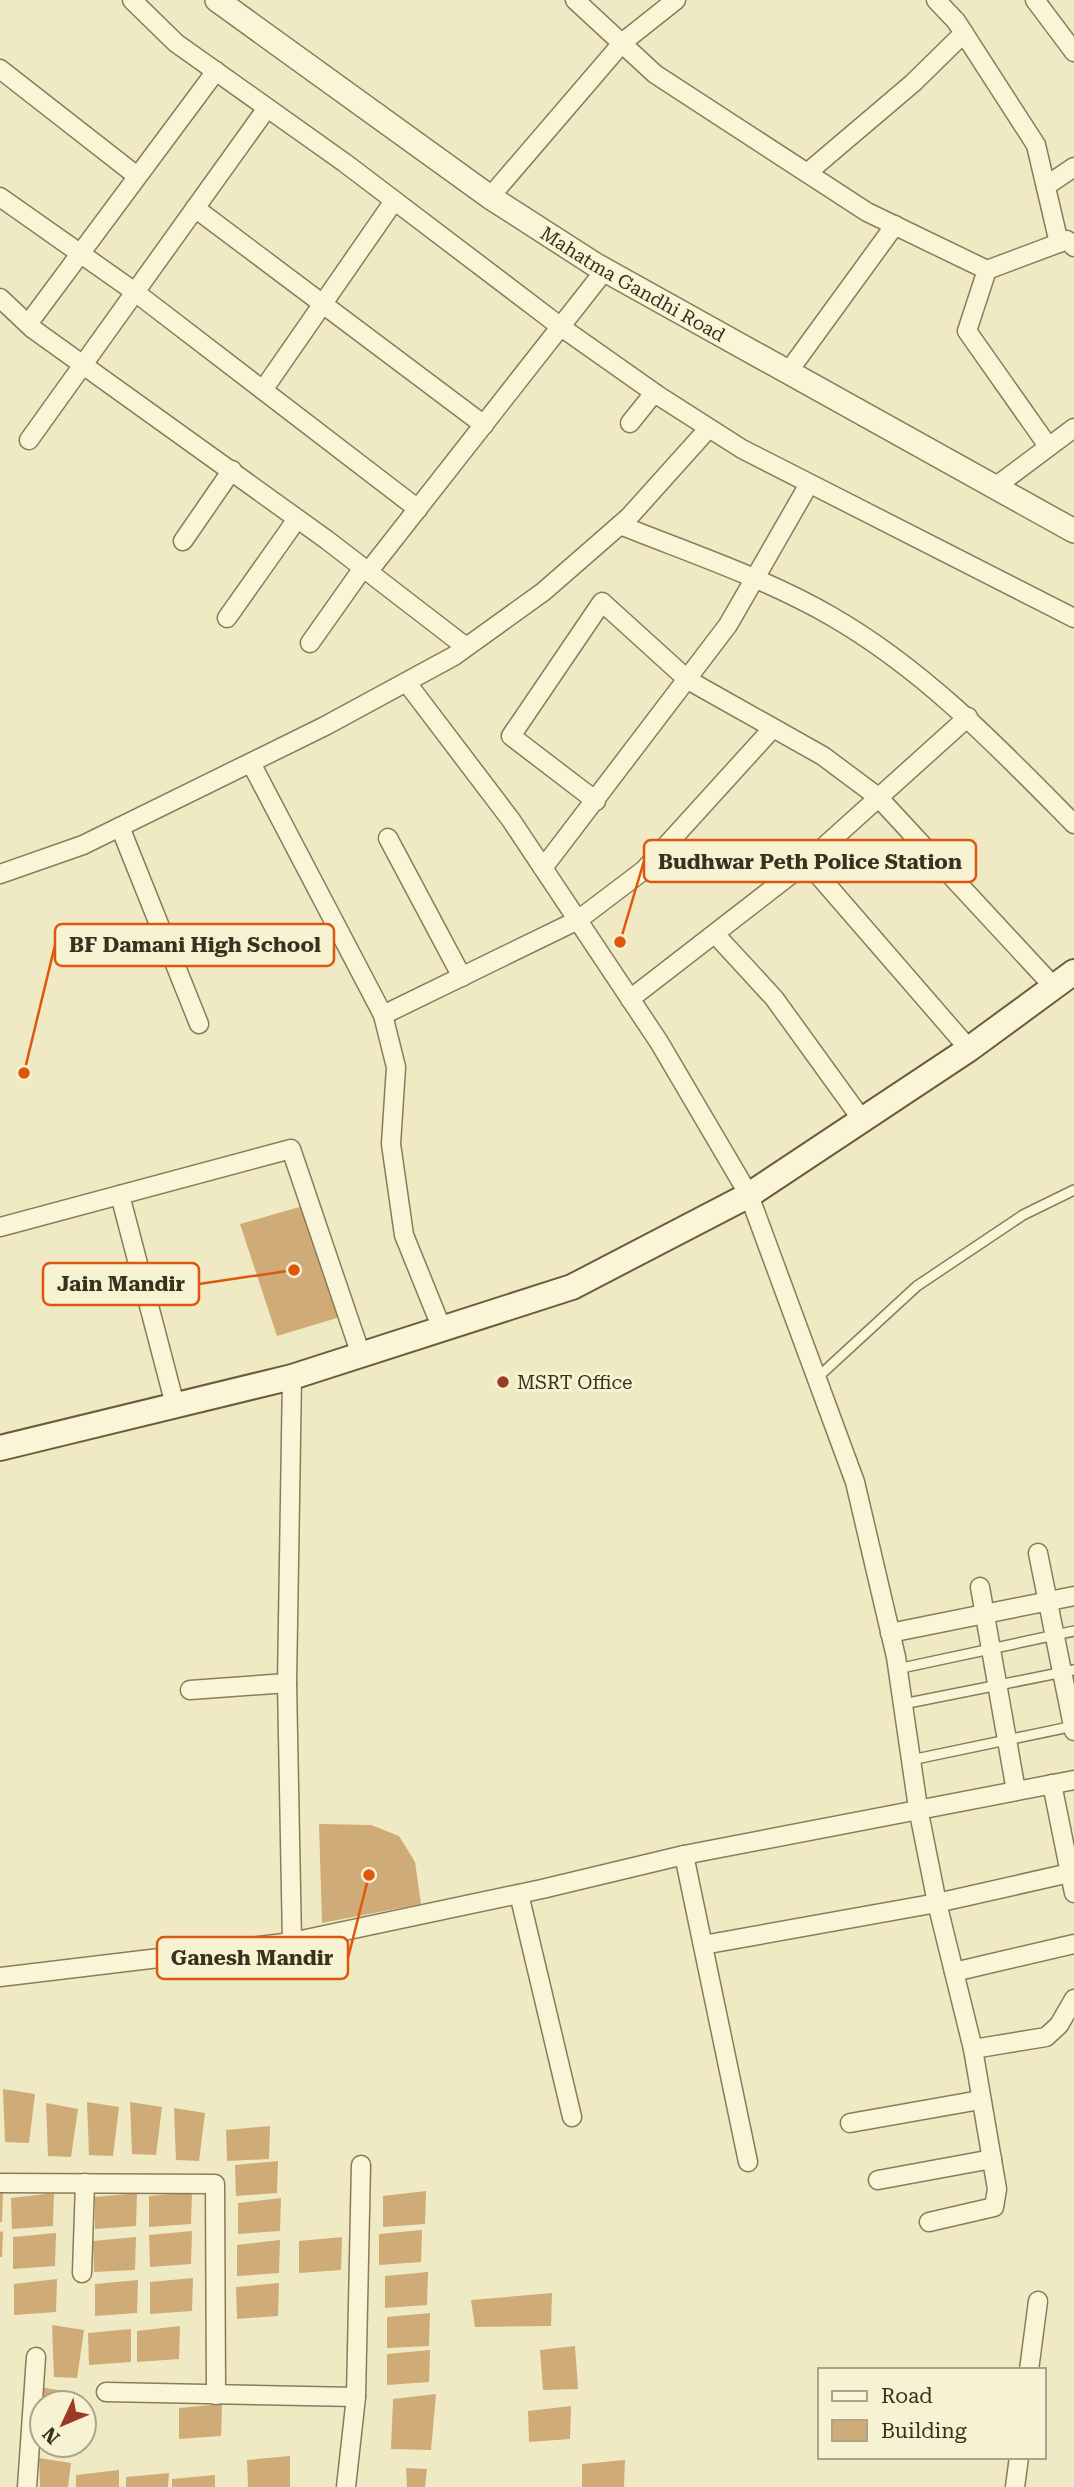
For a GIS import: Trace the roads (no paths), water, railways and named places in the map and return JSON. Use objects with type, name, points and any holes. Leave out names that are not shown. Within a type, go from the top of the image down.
[{"type":"main road","points":[[0,1448],[292,1377],[572,1287],[749,1195],[969,1049],[1074,972]]},
{"type":"street","points":[[132,0],[176,43],[394,201],[561,327],[708,429],[1074,618]]},
{"type":"street","name":"Mahatma Gandhi Road","points":[[217,0],[491,197],[605,270],[1074,531]]},
{"type":"street","points":[[575,0],[623,42],[654,74],[867,212],[987,270],[1066,245],[1046,186],[1036,145],[964,33],[936,0]]},
{"type":"street","points":[[491,197],[623,42],[676,0]]},
{"type":"street","points":[[1035,0],[1033,2],[1074,52]]},
{"type":"street","points":[[807,173],[913,83],[964,33]]},
{"type":"street","points":[[0,69],[137,176]]},
{"type":"street","points":[[28,324],[216,71]]},
{"type":"street","points":[[29,440],[267,108]]},
{"type":"street","points":[[1046,186],[1074,167]]},
{"type":"street","points":[[0,197],[135,292],[418,509]]},
{"type":"street","points":[[263,390],[394,201]]},
{"type":"street","points":[[195,208],[484,425]]},
{"type":"street","points":[[788,372],[895,225]]},
{"type":"street","points":[[310,643],[365,570],[418,509],[605,270]]},
{"type":"street","points":[[987,270],[967,331],[1048,446]]},
{"type":"street","points":[[0,298],[28,324],[232,470],[466,648]]},
{"type":"street","points":[[630,423],[654,393]]},
{"type":"street","points":[[995,487],[1074,428]]},
{"type":"street","points":[[0,874],[83,845],[407,684],[466,648],[543,592],[620,525],[708,429]]},
{"type":"street","points":[[183,541],[232,470]]},
{"type":"street","points":[[543,868],[728,625],[810,484]]},
{"type":"street","points":[[227,618],[297,519]]},
{"type":"street","points":[[620,525],[754,580],[831,616],[902,664],[968,717],[1074,824]]},
{"type":"street","points":[[596,801],[511,736],[602,603],[688,680],[823,756],[878,797],[1054,987]]},
{"type":"street","points":[[407,684],[543,868],[631,999],[749,1195],[855,1482],[890,1633],[918,1808],[937,1903],[973,2049],[997,2189],[994,2207],[929,2222]]},
{"type":"street","points":[[631,999],[807,862],[968,717]]},
{"type":"street","points":[[383,1015],[578,920],[644,870],[772,729]]},
{"type":"street","points":[[251,763],[383,1015],[396,1067],[391,1144],[404,1236],[442,1329]]},
{"type":"street","points":[[120,827],[199,1024]]},
{"type":"street","points":[[388,838],[462,977]]},
{"type":"street","points":[[807,862],[969,1049]]},
{"type":"street","points":[[715,934],[774,998],[863,1121]]},
{"type":"street","points":[[0,1227],[291,1149],[361,1355]]},
{"type":"street","points":[[120,1195],[176,1405]]},
{"type":"street","points":[[292,1377],[286,1683],[292,1942]]},
{"type":"street","points":[[1038,1552],[1055,1635],[1068,1671],[1074,1727]]},
{"type":"street","points":[[980,1587],[1016,1791]]},
{"type":"street","points":[[890,1633],[1074,1596]]},
{"type":"street","points":[[190,1690],[286,1683]]},
{"type":"street","points":[[0,1977],[292,1942],[519,1894],[684,1855],[1074,1780]]},
{"type":"street","points":[[1052,1784],[1072,1872],[1074,1894]]},
{"type":"street","points":[[684,1855],[747,2162]]},
{"type":"street","points":[[703,1945],[937,1903],[1072,1872]]},
{"type":"street","points":[[519,1894],[572,2117]]},
{"type":"street","points":[[954,1972],[1074,1944]]},
{"type":"street","points":[[973,2049],[1046,2037],[1059,2025],[1074,1998]]},
{"type":"street","points":[[850,2123],[980,2100]]},
{"type":"street","points":[[878,2180],[992,2159]]},
{"type":"street","points":[[346,2487],[356,2397],[361,2165]]},
{"type":"street","points":[[0,2183],[215,2184],[216,2395]]},
{"type":"street","points":[[82,2273],[85,2183]]},
{"type":"street","points":[[1030,2368],[1038,2301]]},
{"type":"street","points":[[27,2487],[36,2357]]},
{"type":"street","points":[[106,2392],[356,2397]]},
{"type":"street","points":[[1015,2487],[1018,2459]]},
{"type":"lane","points":[[817,1378],[917,1286],[1023,1215],[1074,1190]]},
{"type":"lane","points":[[897,1669],[1074,1631]]},
{"type":"lane","points":[[903,1704],[1068,1671]]},
{"type":"lane","points":[[911,1760],[1074,1727]]},
{"type":"place","name":"Budhwar Peth Police Station","points":[[620,942]]},
{"type":"place","name":"BF Damani High School","points":[[24,1073]]},
{"type":"place","name":"Jain Mandir","points":[[294,1270]]},
{"type":"place","name":"MSRT Office","points":[[503,1382]]},
{"type":"place","name":"Ganesh Mandir","points":[[369,1875]]}]
